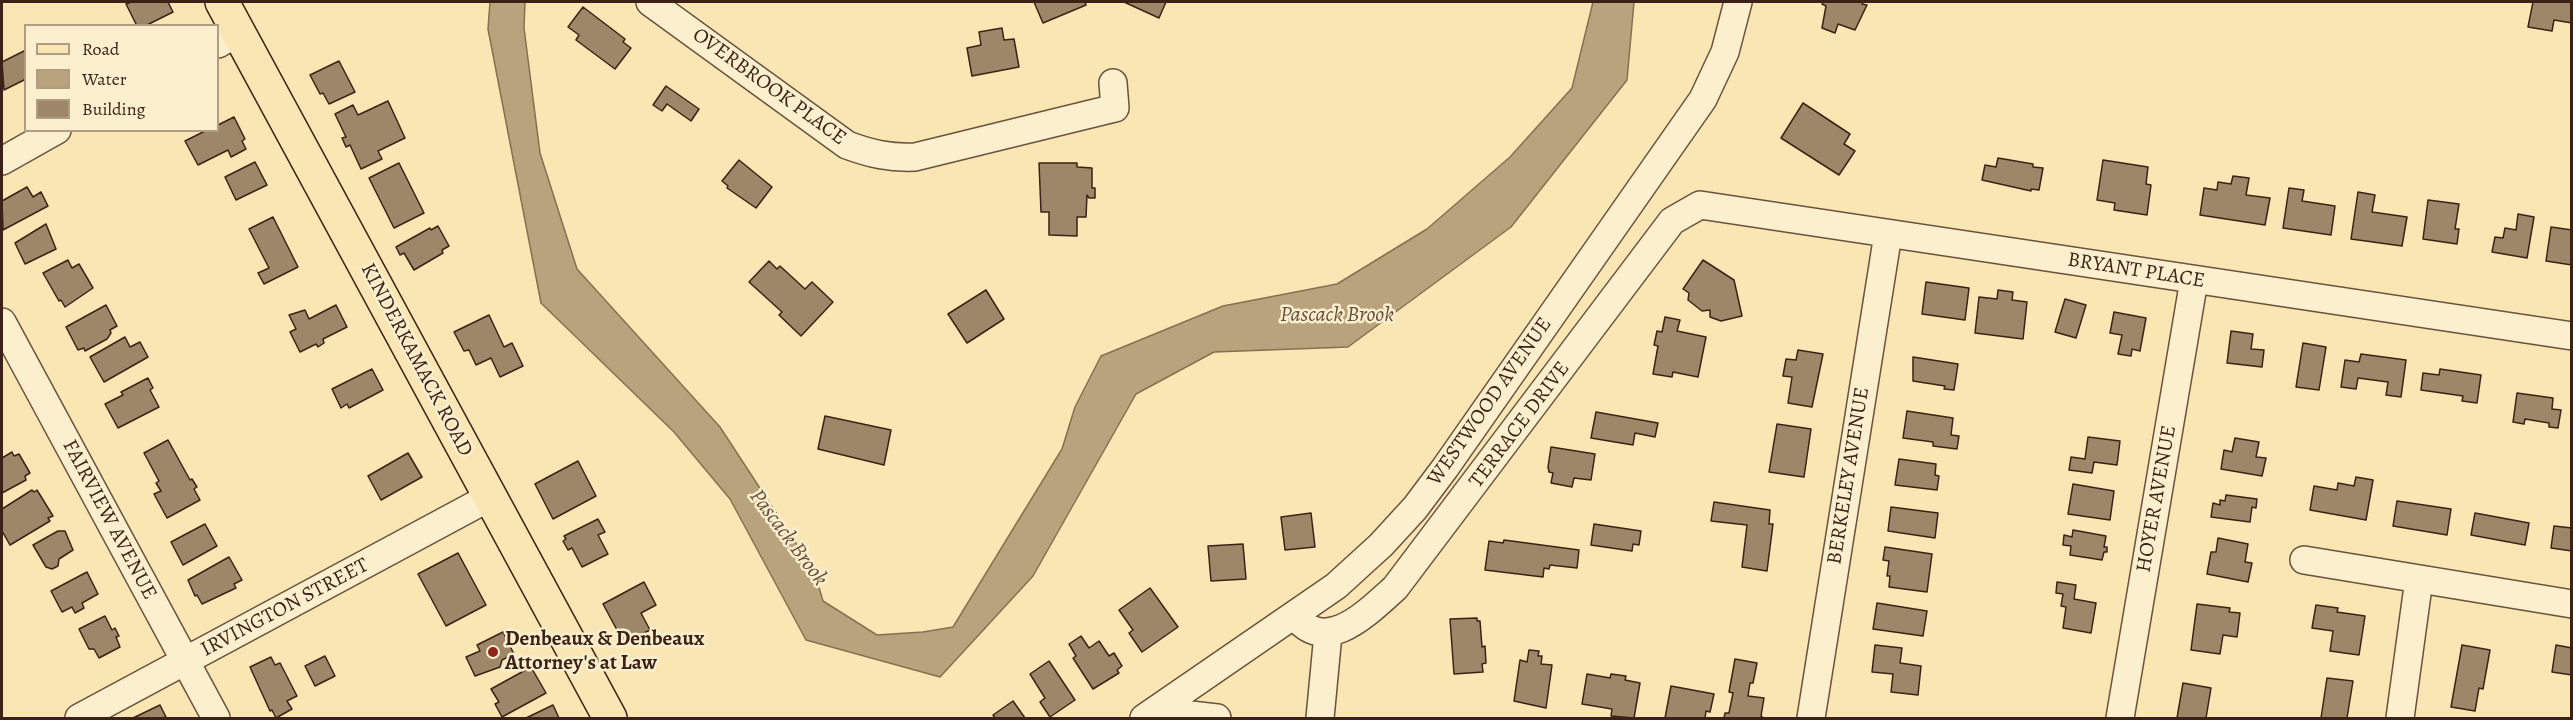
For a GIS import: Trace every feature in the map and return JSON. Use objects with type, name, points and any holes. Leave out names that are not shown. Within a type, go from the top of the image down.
[{"type":"main road","name":"KINDERKAMACK ROAD","points":[[222,2],[228,38],[490,496],[610,718]]},
{"type":"street","name":"OVERBROOK PLACE","points":[[650,2],[848,145],[870,154],[892,158],[915,157],[1115,108],[1113,83]]},
{"type":"street","name":"WESTWOOD AVENUE","points":[[1150,715],[1336,586],[1381,545],[1415,508],[1703,99],[1725,52],[1738,2]]},
{"type":"street","points":[[2,161],[53,132]]},
{"type":"street","name":"BRYANT PLACE","points":[[1700,205],[2571,336]]},
{"type":"street","name":"TERRACE DRIVE","points":[[1328,634],[1370,611],[1395,588],[1672,221],[1700,205]]},
{"type":"street","name":"BERKELEY AVENUE","points":[[1811,718],[1888,234]]},
{"type":"street","name":"HOYER AVENUE","points":[[2120,718],[2194,280]]},
{"type":"street","name":"FAIRVIEW AVENUE","points":[[2,322],[216,718]]},
{"type":"street","name":"IRVINGTON STREET","points":[[79,718],[490,496]]},
{"type":"street","points":[[2304,560],[2571,604]]},
{"type":"street","points":[[2400,718],[2419,579]]},
{"type":"street","points":[[1295,616],[1303,626],[1314,633],[1328,634],[1320,718]]},
{"type":"street","points":[[1150,715],[1216,718]]},
{"type":"water","name":"Pascack Brook","points":[[490,2],[525,2],[524,28],[540,153],[577,269],[720,427],[814,571],[823,601],[877,635],[923,632],[953,627],[1062,449],[1075,407],[1101,356],[1223,306],[1337,284],[1427,229],[1510,157],[1572,88],[1593,2],[1634,2],[1627,80],[1511,227],[1348,347],[1214,352],[1136,394],[1033,576],[940,677],[806,640],[730,499],[674,432],[541,303],[488,29]]},
{"type":"building","points":[[168,2],[173,12],[149,24],[136,24],[126,4]]},
{"type":"building","points":[[1034,2],[1085,2],[1086,5],[1043,23]]},
{"type":"building","points":[[1124,2],[1166,2],[1159,18]]},
{"type":"building","points":[[1823,2],[1863,2],[1862,4],[1867,5],[1855,30],[1838,24],[1835,33],[1822,28],[1826,6],[1822,4]]},
{"type":"building","points":[[2533,2],[2572,2],[2572,23],[2554,20],[2552,31],[2528,27]]},
{"type":"building","points":[[583,7],[625,39],[623,42],[631,48],[615,69],[576,40],[579,35],[568,27]]},
{"type":"building","points":[[1002,28],[1004,40],[1014,39],[1019,67],[972,76],[967,48],[981,45],[979,32]]},
{"type":"building","points":[[24,51],[24,80],[4,90],[2,62]]},
{"type":"building","points":[[339,61],[355,92],[329,104],[323,93],[320,94],[310,75]]},
{"type":"building","points":[[666,86],[699,109],[691,121],[667,104],[662,111],[653,105]]},
{"type":"building","points":[[388,101],[405,138],[378,151],[382,159],[361,169],[350,145],[346,147],[342,138],[346,137],[335,114],[353,105],[358,115]]},
{"type":"building","points":[[1803,103],[1850,134],[1844,144],[1855,151],[1839,175],[1781,138]]},
{"type":"building","points":[[234,117],[245,139],[242,141],[246,149],[231,157],[228,150],[198,165],[185,141],[203,132],[219,132],[219,124]]},
{"type":"building","points":[[1998,158],[2043,168],[2039,190],[2031,189],[2031,191],[1982,180],[1985,165],[1996,167]]},
{"type":"building","points":[[739,160],[772,187],[756,208],[727,188],[728,186],[722,181]]},
{"type":"building","points":[[2103,160],[2148,167],[2146,184],[2151,185],[2147,215],[2114,210],[2115,203],[2097,200]]},
{"type":"building","points":[[255,162],[267,185],[236,200],[225,177]]},
{"type":"building","points":[[399,163],[424,213],[394,228],[369,178]]},
{"type":"building","points":[[1039,163],[1077,163],[1077,167],[1092,168],[1092,188],[1095,188],[1095,198],[1089,198],[1087,195],[1086,217],[1077,217],[1077,236],[1049,235],[1049,212],[1041,212]]},
{"type":"building","points":[[2233,176],[2249,178],[2246,195],[2270,198],[2265,225],[2200,215],[2204,188],[2217,190],[2218,182],[2231,184]]},
{"type":"building","points":[[27,187],[33,197],[41,192],[48,206],[3,230],[2,201]]},
{"type":"building","points":[[2289,188],[2304,190],[2302,201],[2335,206],[2331,235],[2283,228]]},
{"type":"building","points":[[2358,192],[2375,195],[2372,212],[2407,217],[2402,246],[2351,239]]},
{"type":"building","points":[[2428,200],[2459,204],[2455,229],[2459,229],[2457,244],[2423,239]]},
{"type":"building","points":[[2518,214],[2534,217],[2527,258],[2492,252],[2495,237],[2503,238],[2505,228],[2516,230]]},
{"type":"building","points":[[273,217],[298,267],[264,284],[258,273],[269,268],[249,229]]},
{"type":"building","points":[[46,224],[56,249],[25,264],[15,243]]},
{"type":"building","points":[[438,226],[449,246],[442,250],[443,253],[414,270],[404,253],[400,255],[396,247]]},
{"type":"building","points":[[2551,227],[2572,230],[2572,265],[2546,261]]},
{"type":"building","points":[[68,260],[72,268],[79,264],[93,288],[65,307],[43,273]]},
{"type":"building","points":[[1703,260],[1734,280],[1742,316],[1721,321],[1710,317],[1710,310],[1702,311],[1688,300],[1689,293],[1683,289]]},
{"type":"building","points":[[769,261],[777,269],[780,266],[805,289],[812,282],[833,302],[801,336],[779,315],[782,312],[749,282]]},
{"type":"building","points":[[1926,282],[1969,288],[1965,320],[1922,314]]},
{"type":"building","points":[[986,290],[1004,319],[967,343],[948,314]]},
{"type":"building","points":[[1998,290],[2013,292],[2012,300],[2027,302],[2023,339],[1975,333],[1979,297],[1997,299]]},
{"type":"building","points":[[2065,299],[2086,305],[2076,338],[2055,332]]},
{"type":"building","points":[[106,305],[117,326],[110,330],[111,333],[107,339],[85,351],[84,348],[78,350],[66,327]]},
{"type":"building","points":[[336,305],[347,327],[323,339],[324,343],[318,347],[316,344],[300,352],[290,332],[296,329],[289,315],[305,310],[309,319]]},
{"type":"building","points":[[2114,312],[2146,318],[2140,351],[2132,349],[2131,356],[2118,354],[2122,335],[2110,333]]},
{"type":"building","points":[[489,315],[504,347],[512,343],[523,366],[500,377],[491,358],[476,365],[469,350],[464,351],[454,332]]},
{"type":"building","points":[[1665,317],[1680,320],[1677,331],[1706,337],[1698,377],[1673,372],[1672,377],[1653,374],[1658,346],[1654,345],[1657,331],[1662,332]]},
{"type":"building","points":[[2231,331],[2253,334],[2251,349],[2264,350],[2262,367],[2227,363]]},
{"type":"building","points":[[125,337],[130,347],[140,342],[148,357],[104,382],[90,357]]},
{"type":"building","points":[[2303,343],[2326,347],[2319,390],[2296,387]]},
{"type":"building","points":[[1798,350],[1823,354],[1812,407],[1788,403],[1792,377],[1783,376],[1786,359],[1796,360]]},
{"type":"building","points":[[2361,354],[2406,360],[2401,397],[2386,395],[2388,382],[2358,378],[2356,389],[2341,387],[2345,360],[2359,362]]},
{"type":"building","points":[[1913,357],[1958,364],[1954,390],[1944,389],[1945,386],[1913,381]]},
{"type":"building","points":[[372,369],[383,390],[349,408],[347,404],[341,408],[332,389]]},
{"type":"building","points":[[2440,369],[2481,375],[2477,403],[2462,401],[2463,396],[2421,390],[2423,373],[2439,375]]},
{"type":"building","points":[[148,378],[153,388],[150,390],[159,407],[118,428],[105,404],[123,395],[121,392]]},
{"type":"building","points":[[2517,393],[2553,398],[2552,409],[2561,410],[2558,428],[2549,427],[2549,423],[2525,419],[2524,424],[2513,422]]},
{"type":"building","points":[[1907,411],[1953,418],[1951,435],[1959,436],[1957,449],[1933,446],[1933,442],[1903,438]]},
{"type":"building","points":[[1596,412],[1658,423],[1655,437],[1635,433],[1633,445],[1591,438]]},
{"type":"building","points":[[825,416],[891,430],[884,465],[818,449]]},
{"type":"building","points":[[1777,424],[1811,429],[1804,477],[1769,472]]},
{"type":"building","points":[[2088,437],[2120,441],[2117,465],[2094,462],[2092,473],[2069,470],[2071,457],[2085,459]]},
{"type":"building","points":[[2235,438],[2259,442],[2256,457],[2266,458],[2262,476],[2221,469],[2224,450],[2232,452]]},
{"type":"building","points":[[168,440],[190,480],[192,479],[197,487],[194,489],[200,500],[167,518],[154,494],[161,491],[156,483],[159,481],[144,453]]},
{"type":"building","points":[[1551,447],[1595,454],[1591,480],[1574,478],[1572,487],[1551,483],[1553,473],[1549,472],[1548,467]]},
{"type":"building","points":[[12,452],[14,456],[19,454],[30,473],[25,476],[26,480],[2,493],[2,458]]},
{"type":"building","points":[[408,453],[422,477],[381,500],[368,476]]},
{"type":"building","points":[[1899,459],[1936,464],[1935,475],[1939,476],[1937,490],[1895,485]]},
{"type":"building","points":[[578,461],[596,496],[553,519],[535,484]]},
{"type":"building","points":[[2356,477],[2373,480],[2366,520],[2310,510],[2314,486],[2337,490],[2338,483],[2354,486]]},
{"type":"building","points":[[2073,484],[2114,491],[2110,520],[2068,514]]},
{"type":"building","points":[[32,490],[34,492],[37,490],[53,516],[48,518],[50,521],[10,545],[2,531],[2,509]]},
{"type":"building","points":[[2226,495],[2257,499],[2256,508],[2252,507],[2250,522],[2211,517],[2213,503],[2220,505],[2220,500],[2225,501]]},
{"type":"building","points":[[2397,501],[2451,509],[2447,535],[2393,526]]},
{"type":"building","points":[[1714,502],[1770,510],[1769,524],[1773,524],[1767,571],[1742,567],[1747,525],[1711,521]]},
{"type":"building","points":[[1891,507],[1938,513],[1935,538],[1888,531]]},
{"type":"building","points":[[1311,513],[1315,547],[1285,550],[1281,517]]},
{"type":"building","points":[[2475,513],[2529,523],[2525,545],[2471,535]]},
{"type":"building","points":[[598,519],[605,532],[598,535],[608,554],[582,567],[572,548],[568,550],[563,541],[566,539],[564,536]]},
{"type":"building","points":[[205,524],[217,546],[183,565],[171,542]]},
{"type":"building","points":[[1594,524],[1641,531],[1639,545],[1633,544],[1632,551],[1591,545]]},
{"type":"building","points":[[2554,526],[2572,528],[2572,551],[2551,548]]},
{"type":"building","points":[[2073,530],[2106,536],[2104,547],[2107,547],[2107,552],[2104,552],[2102,560],[2070,555],[2071,546],[2063,545],[2064,535],[2072,537]]},
{"type":"building","points":[[58,531],[65,531],[73,550],[59,559],[58,566],[52,569],[46,567],[33,545]]},
{"type":"building","points":[[2218,538],[2248,544],[2245,562],[2252,563],[2248,582],[2207,574],[2211,552],[2216,552]]},
{"type":"building","points":[[1504,540],[1579,550],[1577,568],[1550,565],[1549,569],[1544,568],[1543,577],[1485,570],[1489,541],[1503,543]]},
{"type":"building","points":[[1243,544],[1246,579],[1211,581],[1208,546]]},
{"type":"building","points":[[1885,547],[1932,554],[1927,592],[1889,587],[1890,576],[1887,576],[1889,561],[1883,560]]},
{"type":"building","points":[[458,553],[486,605],[446,626],[418,574]]},
{"type":"building","points":[[229,557],[242,580],[234,584],[236,588],[202,604],[197,595],[195,596],[188,580]]},
{"type":"building","points":[[87,572],[98,594],[82,603],[84,608],[75,613],[72,607],[62,612],[51,591]]},
{"type":"building","points":[[644,582],[656,605],[641,613],[650,630],[624,643],[603,604]]},
{"type":"building","points":[[2057,582],[2076,585],[2074,599],[2096,603],[2091,633],[2063,628],[2066,607],[2061,606],[2063,594],[2056,593]]},
{"type":"building","points":[[1150,588],[1178,627],[1142,652],[1129,633],[1133,630],[1119,610]]},
{"type":"building","points":[[1877,603],[1927,611],[1923,636],[1873,629]]},
{"type":"building","points":[[2197,604],[2230,608],[2229,612],[2240,613],[2237,637],[2223,635],[2220,654],[2191,650]]},
{"type":"building","points":[[2316,605],[2338,608],[2337,612],[2365,616],[2359,655],[2330,651],[2333,631],[2312,628]]},
{"type":"building","points":[[105,616],[112,630],[115,628],[119,636],[116,637],[120,647],[99,658],[94,649],[89,649],[79,629]]},
{"type":"building","points":[[1477,618],[1477,621],[1480,621],[1482,647],[1485,646],[1486,663],[1482,664],[1483,672],[1454,674],[1450,619]]},
{"type":"building","points":[[503,632],[514,654],[502,660],[500,667],[475,676],[466,657],[480,651],[477,645]]},
{"type":"building","points":[[1081,636],[1089,648],[1099,641],[1109,656],[1114,653],[1122,666],[1117,670],[1119,673],[1093,689],[1073,658],[1076,656],[1069,644]]},
{"type":"building","points":[[1875,645],[1902,648],[1900,663],[1921,666],[1918,695],[1891,692],[1893,674],[1872,672]]},
{"type":"building","points":[[2462,645],[2490,650],[2483,689],[2479,688],[2475,711],[2451,707]]},
{"type":"building","points":[[2556,645],[2572,648],[2572,675],[2552,672]]},
{"type":"building","points":[[1529,650],[1539,651],[1538,656],[1542,656],[1541,664],[1552,665],[1546,708],[1514,701],[1520,660],[1527,662]]},
{"type":"building","points":[[325,656],[335,676],[315,686],[305,666]]},
{"type":"building","points":[[271,657],[275,665],[280,663],[297,696],[287,701],[292,709],[276,718],[272,710],[270,711],[250,667]]},
{"type":"building","points":[[1735,659],[1757,663],[1748,696],[1764,698],[1761,716],[1764,718],[1724,718],[1725,713],[1729,713],[1733,693],[1729,692]]},
{"type":"building","points":[[1049,661],[1075,700],[1050,717],[1040,702],[1045,698],[1030,674]]},
{"type":"building","points":[[531,667],[546,693],[502,717],[495,704],[499,702],[491,689]]},
{"type":"building","points":[[1587,674],[1610,678],[1611,674],[1626,676],[1625,680],[1640,683],[1634,718],[1611,716],[1612,709],[1582,704]]},
{"type":"building","points":[[2327,678],[2353,681],[2347,718],[2321,718]]},
{"type":"building","points":[[2183,683],[2211,688],[2206,718],[2177,718]]},
{"type":"building","points":[[1671,686],[1714,694],[1710,712],[1706,711],[1705,718],[1665,718]]},
{"type":"building","points":[[1013,701],[1025,718],[995,718],[993,715]]},
{"type":"building","points":[[160,705],[166,717],[133,718]]},
{"type":"building","points":[[553,705],[559,718],[526,718]]},
{"type":"place","name":"Denbeaux & Denbeaux Attorney's at Law","points":[[493,652]]}]
